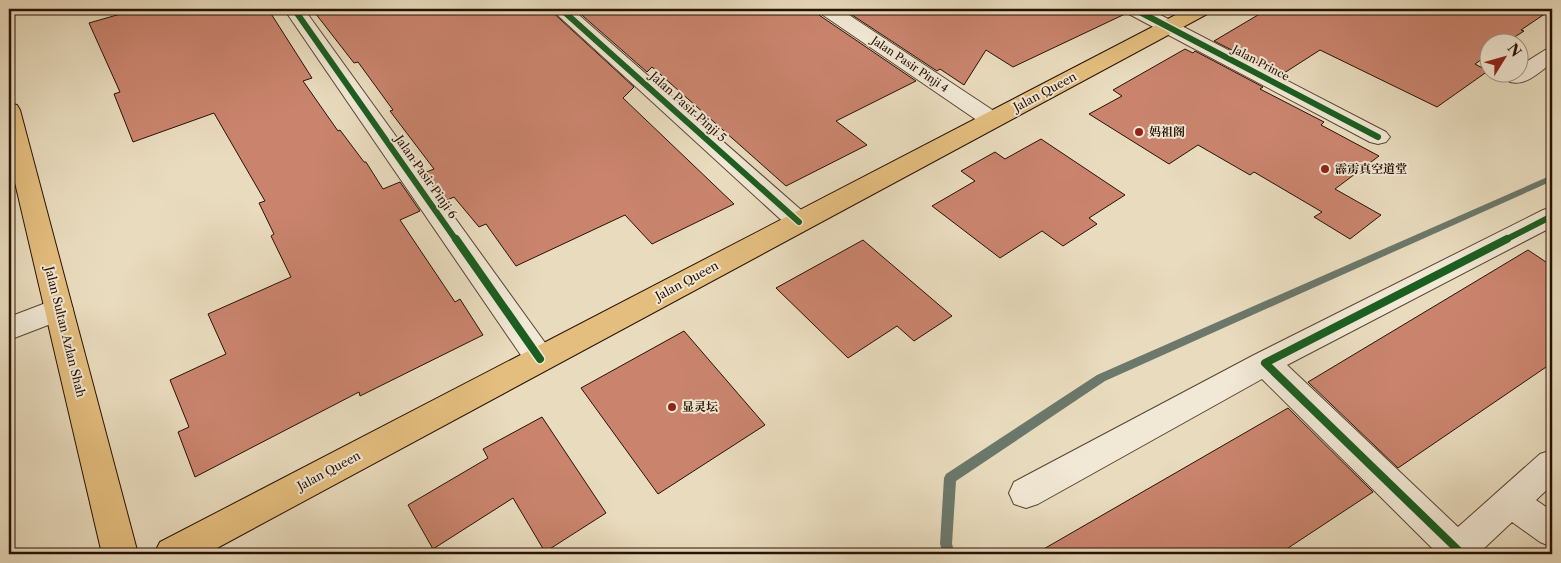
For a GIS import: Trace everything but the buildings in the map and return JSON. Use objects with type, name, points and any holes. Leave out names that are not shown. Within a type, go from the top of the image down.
[{"type":"main road","name":"Jalan Queen","points":[[172,554],[1202,9]]},
{"type":"main road","name":"Jalan Sultan Azlan Shah","points":[[9,110],[14,150],[59,309],[120,554]]},
{"type":"street","name":"Jalan Pasir Pinji 6","points":[[294,9],[540,359]]},
{"type":"street","name":"Jalan Pasir Pinji 5","points":[[561,9],[799,222]]},
{"type":"street","name":"Jalan Pasir Pinji 4","points":[[827,9],[992,120]]},
{"type":"street","name":"Jalan Prince","points":[[1134,9],[1378,137]]},
{"type":"street","points":[[1528,70],[1552,54]]},
{"type":"street","points":[[1026,493],[1265,363],[1546,227]]},
{"type":"street","points":[[9,329],[59,309]]},
{"type":"street","points":[[1265,363],[1456,552],[1552,464]]},
{"type":"street","points":[[1512,502],[1552,531]]},
{"type":"waterway","points":[[949,554],[946,544],[950,478],[1101,378],[1552,178]]},
{"type":"cycle path","points":[[294,9],[540,359]]},
{"type":"cycle path","points":[[561,9],[799,222]]},
{"type":"cycle path","points":[[1134,9],[1378,137]]},
{"type":"cycle path","points":[[1458,550],[1265,363],[1552,216]]},
{"type":"place","name":"妈祖阁","points":[[1139,132]]},
{"type":"place","name":"霹雳真空道堂","points":[[1325,169]]},
{"type":"place","name":"显灵坛","points":[[672,407]]}]
